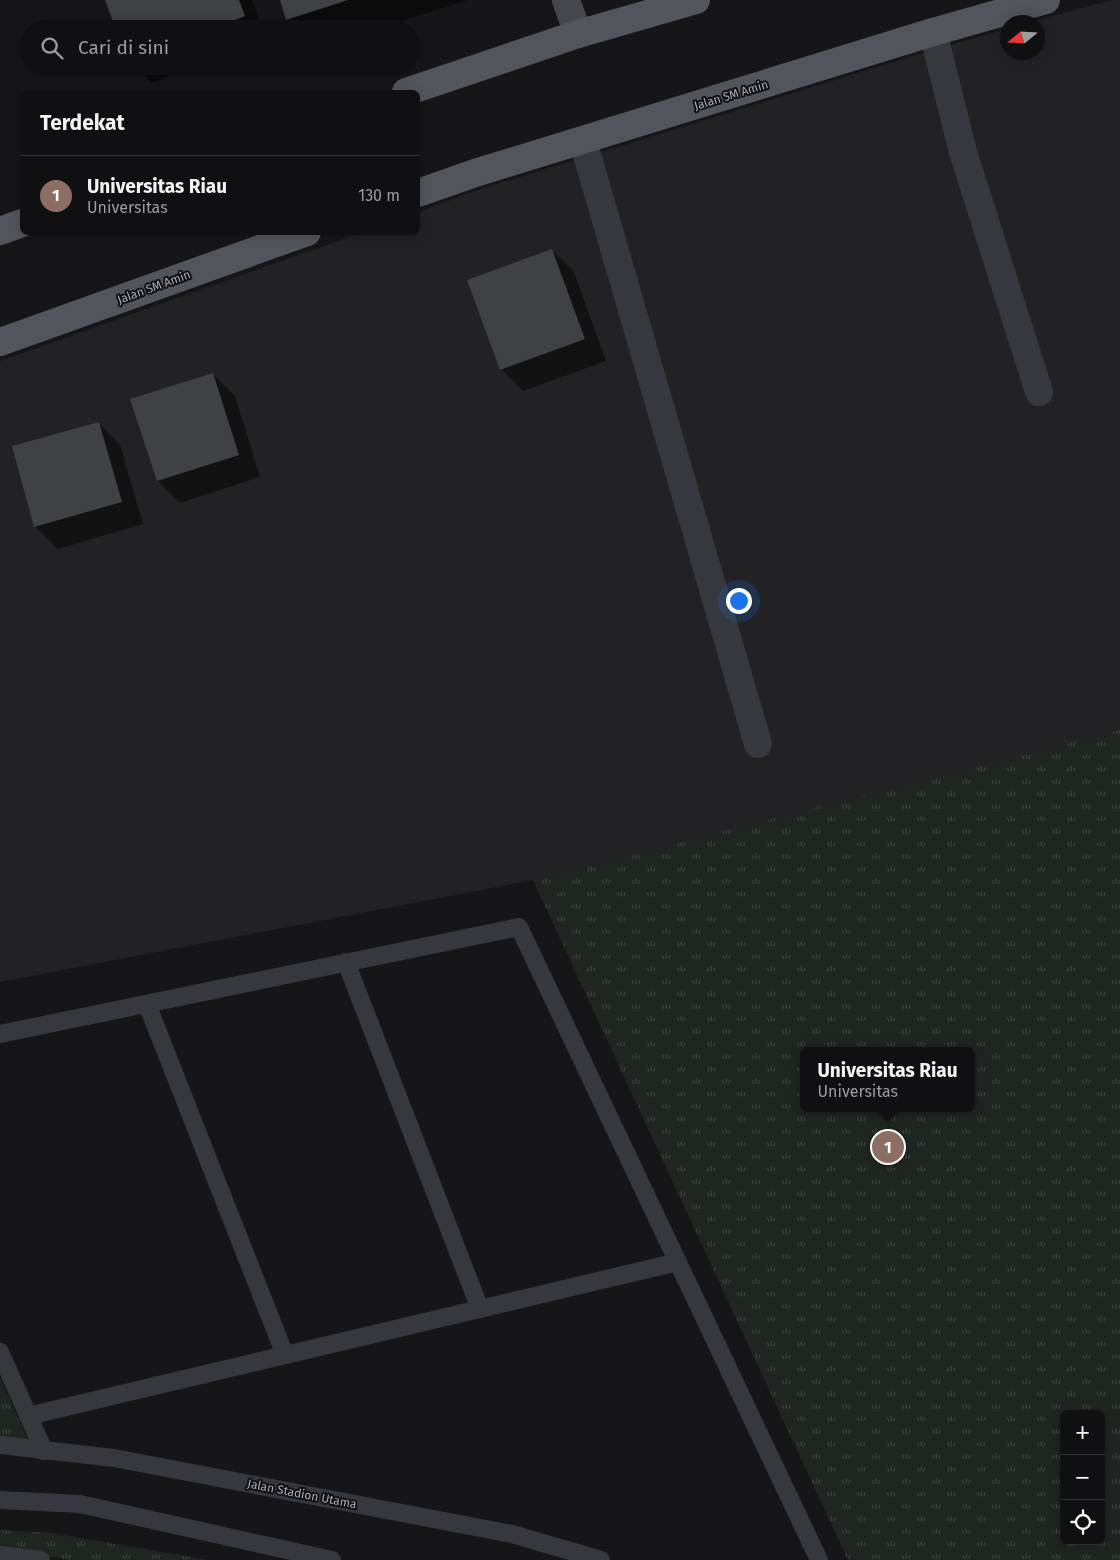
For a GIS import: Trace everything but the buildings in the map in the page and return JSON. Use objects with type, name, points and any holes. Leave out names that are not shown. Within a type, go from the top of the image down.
[{"type":"main road","points":[[566,0],[578,34]]},
{"type":"main road","points":[[412,90],[578,34],[696,0]]},
{"type":"main road","name":"Jalan SM Amin","points":[[420,192],[476,173],[933,32],[1046,0]]},
{"type":"main road","points":[[0,231],[20,224]]},
{"type":"main road","name":"Jalan SM Amin","points":[[0,342],[299,235]]},
{"type":"street","points":[[933,32],[962,152],[1039,392]]},
{"type":"street","points":[[583,141],[758,744]]},
{"type":"lane","points":[[0,1034],[519,927],[819,1560]]},
{"type":"lane","points":[[346,962],[480,1309]]},
{"type":"lane","points":[[147,1004],[284,1355]]},
{"type":"lane","points":[[28,1416],[678,1262]]},
{"type":"lane","points":[[0,1352],[44,1451]]},
{"type":"lane","name":"Jalan Stadion Utama","points":[[0,1445],[114,1458],[483,1528],[512,1534],[601,1560]]},
{"type":"lane","points":[[0,1500],[80,1504],[280,1555],[332,1560]]},
{"type":"lane","points":[[0,1555],[41,1560]]},
{"type":"shaded area","points":[[1111,0],[1120,0],[1120,1560],[848,1560],[533,880],[0,982],[0,361],[354,235],[420,235],[420,211],[481,189],[1000,31],[1000,60],[1045,60],[1045,18]]},
{"type":"green space","points":[[1120,730],[1120,1560],[848,1560],[533,880]]},
{"type":"green space","points":[[0,1378],[29,1442],[0,1440]]},
{"type":"green space","points":[[0,1530],[52,1533],[208,1560],[74,1560],[0,1551]]},
{"type":"place","name":"Universitas Riau","points":[[888,1147]]}]
